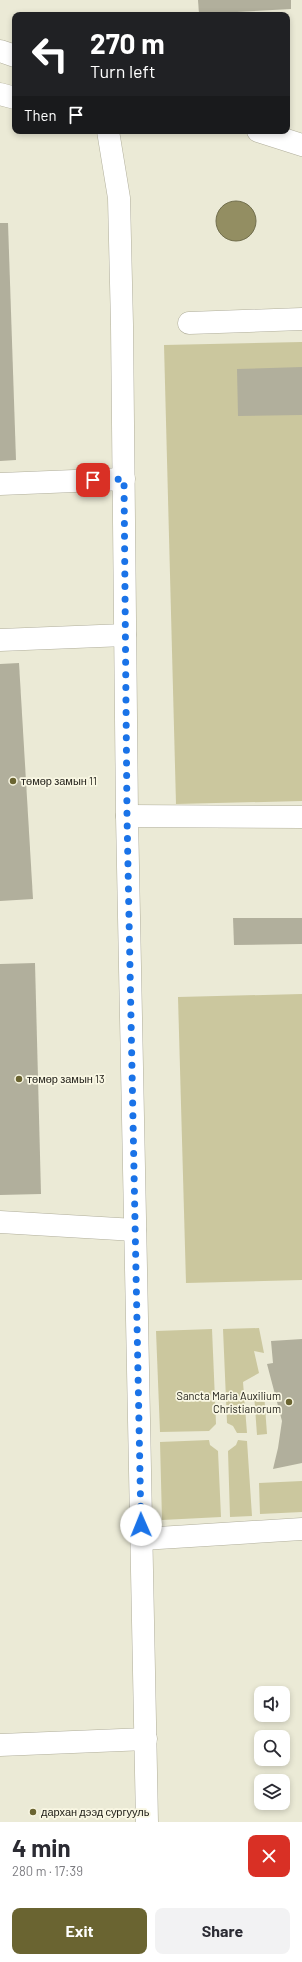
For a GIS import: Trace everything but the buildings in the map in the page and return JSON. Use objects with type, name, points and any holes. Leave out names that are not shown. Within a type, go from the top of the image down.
[{"type":"street","points":[[0,51],[12,55]]},
{"type":"street","points":[[0,94],[12,97]]},
{"type":"street","points":[[108,134],[119,198],[124,479],[127,816],[146,1739],[146,1822]]},
{"type":"street","points":[[267,134],[302,145]]},
{"type":"street","points":[[189,323],[302,319]]},
{"type":"street","points":[[0,484],[124,479]]},
{"type":"street","points":[[0,640],[125,635]]},
{"type":"street","points":[[127,816],[302,818]]},
{"type":"street","points":[[0,1222],[135,1230]]},
{"type":"street","points":[[142,1539],[302,1529]]},
{"type":"street","points":[[0,1745],[146,1739]]},
{"type":"shaded area","points":[[240,201],[247,204],[253,210],[256,221],[255,229],[247,238],[240,241],[232,241],[225,238],[217,229],[216,217],[219,210],[228,202]]},
{"type":"shaded area","points":[[302,342],[302,801],[176,804],[164,345]]},
{"type":"shaded area","points":[[302,994],[302,1280],[186,1283],[178,997]]},
{"type":"shaded area","points":[[259,1328],[264,1353],[254,1351],[259,1373],[243,1382],[247,1433],[237,1433],[233,1426],[227,1423],[223,1329]]},
{"type":"shaded area","points":[[212,1329],[216,1424],[209,1431],[160,1432],[156,1331]]},
{"type":"shaded area","points":[[264,1393],[267,1434],[257,1435],[254,1394]]},
{"type":"shaded area","points":[[209,1440],[210,1445],[218,1451],[221,1517],[162,1520],[160,1442]]},
{"type":"shaded area","points":[[238,1440],[247,1441],[252,1516],[230,1517],[228,1451],[236,1445]]},
{"type":"shaded area","points":[[302,1481],[302,1512],[260,1514],[259,1483]]},
{"type":"place","name":"төмөр замын 11","points":[[13,781]]},
{"type":"place","name":"төмөр замын 13","points":[[19,1079]]},
{"type":"place","name":"Sancta Maria Auxilium Christianorum","points":[[289,1402]]},
{"type":"place","name":"дархан дээд сургууль","points":[[33,1812]]},
{"type":"route","points":[[93,480],[124,479],[127,816],[141,1525]]}]
